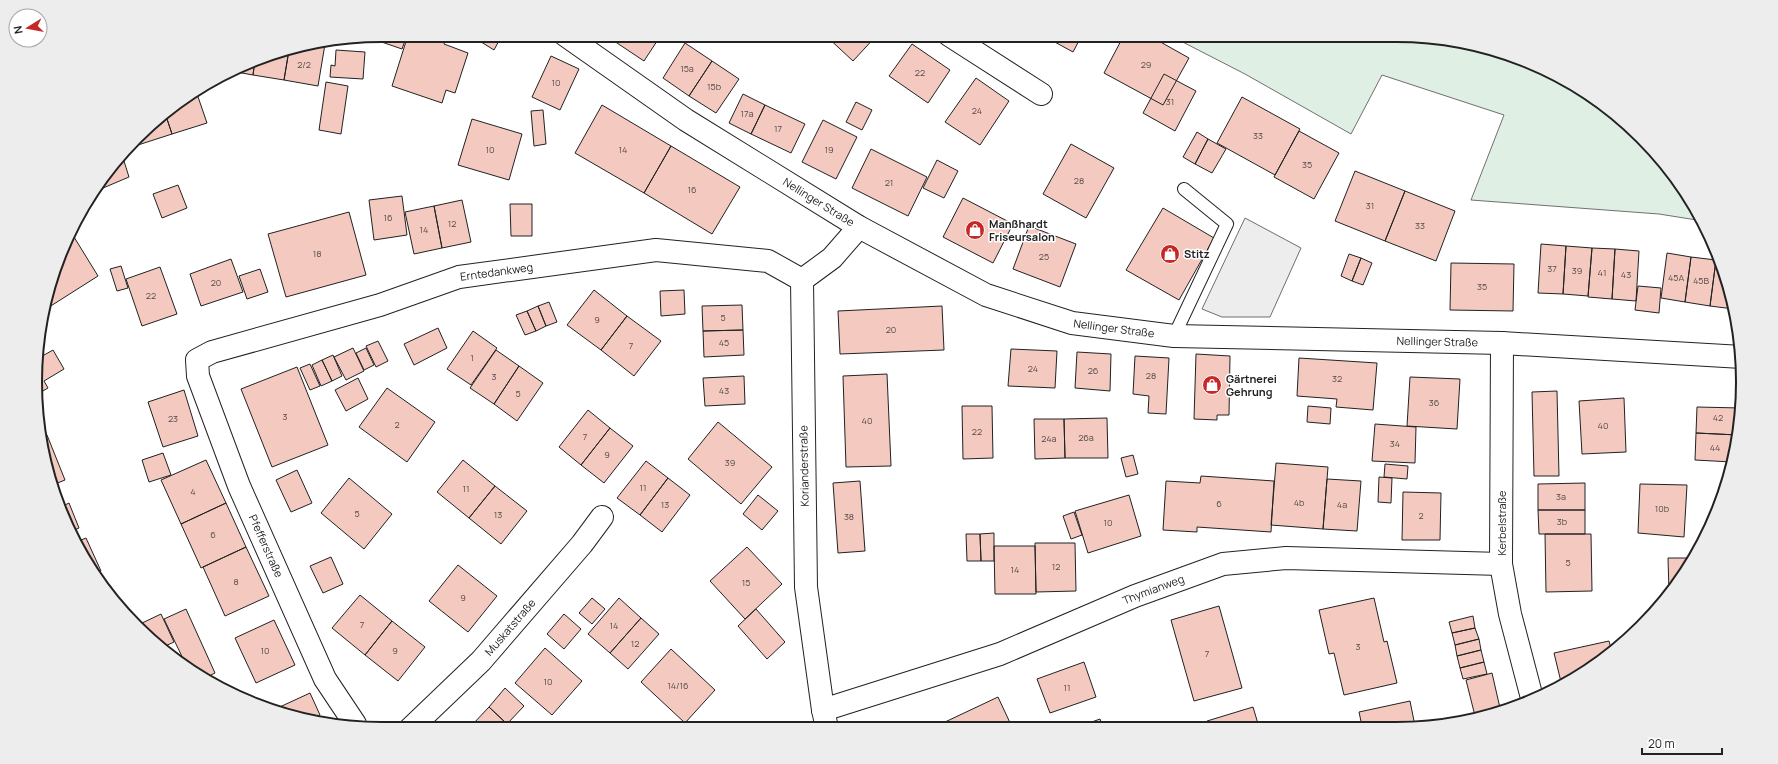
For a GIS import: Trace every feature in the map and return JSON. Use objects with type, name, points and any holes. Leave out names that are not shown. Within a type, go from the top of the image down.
[{"type":"street","name":"Nellinger Straße","points":[[575,42],[686,120],[859,227],[986,295],[1072,323],[1174,336],[1502,343],[1735,357]]},
{"type":"street","points":[[960,42],[1041,94]]},
{"type":"street","points":[[802,280],[832,258],[859,227]]},
{"type":"street","name":"Erntedankweg","points":[[197,360],[212,352],[380,305],[459,277],[656,250],[768,261],[802,280]]},
{"type":"street","name":"Korianderstraße","points":[[802,280],[806,587],[825,719]]},
{"type":"street","name":"Kerbelstraße","points":[[1502,343],[1501,564],[1510,614],[1531,694]]},
{"type":"street","name":"Pfefferstraße","points":[[197,360],[198,376],[239,486],[325,679],[353,720]]},
{"type":"street","name":"Muskatstraße","points":[[417,722],[481,661],[582,544],[602,517]]},
{"type":"street","name":"Thymianweg","points":[[825,719],[1000,654],[1135,596],[1223,564],[1294,558],[1501,564]]},
{"type":"lane","points":[[1174,336],[1227,224],[1184,189]]},
{"type":"green space","points":[[1183,42],[1418,43],[1462,49],[1505,60],[1546,77],[1566,88],[1585,99],[1620,126],[1652,158],[1666,175],[1679,193],[1694,220],[1659,214],[1471,200],[1504,115],[1382,75],[1351,134],[1245,74]]},
{"type":"shaded area","points":[[1245,218],[1301,248],[1270,317],[1222,317],[1202,309]]},
{"type":"building","points":[[382,42],[404,42],[402,49]]},
{"type":"building","points":[[406,42],[445,42],[444,44],[468,53],[455,93],[446,90],[442,103],[392,86]]},
{"type":"building","points":[[481,42],[498,42],[494,50]]},
{"type":"building","points":[[616,42],[656,42],[644,61]]},
{"type":"building","points":[[833,42],[871,42],[853,61]]},
{"type":"building","points":[[1055,42],[1078,42],[1073,52]]},
{"type":"building","points":[[1120,42],[1160,42],[1189,58],[1163,105],[1104,73]]},
{"type":"building","points":[[685,43],[712,61],[689,96],[663,78]]},
{"type":"building","points":[[912,44],[950,70],[928,103],[889,76]]},
{"type":"building","points":[[324,47],[318,86],[284,80],[288,56]]},
{"type":"building","points":[[336,50],[365,52],[363,79],[330,77],[331,65],[335,66]]},
{"type":"building","points":[[288,56],[284,80],[253,75],[254,67]]},
{"type":"building","points":[[551,56],[579,69],[560,110],[532,97]]},
{"type":"building","points":[[712,61],[739,79],[716,113],[689,96]]},
{"type":"building","points":[[254,67],[253,75],[241,73]]},
{"type":"building","points":[[1164,74],[1196,91],[1175,131],[1143,113]]},
{"type":"building","points":[[976,78],[1009,101],[980,145],[945,122]]},
{"type":"building","points":[[326,82],[348,86],[341,134],[319,130]]},
{"type":"building","points":[[743,94],[765,105],[751,134],[729,123]]},
{"type":"building","points":[[198,96],[207,123],[172,134],[167,119]]},
{"type":"building","points":[[1242,97],[1300,129],[1275,175],[1217,143]]},
{"type":"building","points":[[856,102],[872,110],[862,130],[846,122]]},
{"type":"building","points":[[602,105],[671,146],[644,193],[575,153]]},
{"type":"building","points":[[765,105],[805,124],[791,153],[751,134]]},
{"type":"building","points":[[543,110],[546,144],[534,146],[531,111]]},
{"type":"building","points":[[167,119],[172,134],[139,145]]},
{"type":"building","points":[[472,119],[522,134],[509,180],[458,165]]},
{"type":"building","points":[[823,120],[857,137],[836,179],[802,162]]},
{"type":"building","points":[[1299,131],[1339,153],[1314,199],[1274,177]]},
{"type":"building","points":[[1197,132],[1208,139],[1195,164],[1183,157]]},
{"type":"building","points":[[1208,139],[1226,149],[1212,173],[1195,164]]},
{"type":"building","points":[[1071,144],[1114,168],[1086,218],[1043,194]]},
{"type":"building","points":[[671,146],[740,187],[712,234],[644,193]]},
{"type":"building","points":[[871,149],[927,177],[908,216],[852,188]]},
{"type":"building","points":[[937,160],[958,171],[944,198],[923,188]]},
{"type":"building","points":[[124,161],[129,177],[102,188]]},
{"type":"building","points":[[1355,171],[1405,191],[1385,241],[1335,221]]},
{"type":"building","points":[[178,185],[187,208],[162,218],[153,194]]},
{"type":"building","points":[[1405,191],[1455,211],[1436,261],[1385,241]]},
{"type":"building","points":[[402,196],[407,235],[374,240],[369,200]]},
{"type":"building","points":[[963,198],[1013,224],[993,263],[943,237]]},
{"type":"building","points":[[462,200],[471,242],[442,248],[434,206]]},
{"type":"building","points":[[510,204],[532,204],[532,236],[511,236]]},
{"type":"building","points":[[434,206],[442,248],[414,254],[405,212]]},
{"type":"building","name":"Stitz","points":[[1163,208],[1214,238],[1179,300],[1126,270]]},
{"type":"building","points":[[349,212],[366,275],[286,297],[268,234]]},
{"type":"building","points":[[1029,226],[1076,244],[1060,287],[1013,269]]},
{"type":"building","points":[[74,238],[98,276],[51,306],[60,273]]},
{"type":"building","points":[[1541,244],[1566,246],[1563,294],[1538,293]]},
{"type":"building","points":[[1566,246],[1592,248],[1588,296],[1563,294]]},
{"type":"building","points":[[1592,248],[1615,249],[1612,299],[1588,297]]},
{"type":"building","points":[[1615,249],[1639,251],[1636,301],[1612,299]]},
{"type":"building","points":[[1667,253],[1691,257],[1685,302],[1661,298]]},
{"type":"building","points":[[1349,254],[1361,258],[1352,281],[1341,276]]},
{"type":"building","points":[[1691,257],[1713,260],[1715,266],[1710,306],[1685,302]]},
{"type":"building","points":[[1361,258],[1372,263],[1363,285],[1352,281]]},
{"type":"building","points":[[231,259],[243,292],[201,306],[190,274]]},
{"type":"building","points":[[1451,263],[1514,264],[1513,311],[1450,310]]},
{"type":"building","points":[[121,266],[128,288],[117,291],[110,269]]},
{"type":"building","points":[[1715,266],[1727,308],[1710,306]]},
{"type":"building","points":[[160,267],[177,314],[142,326],[126,279]]},
{"type":"building","points":[[260,269],[268,292],[247,299],[239,276]]},
{"type":"building","points":[[1638,286],[1661,288],[1659,313],[1635,310]]},
{"type":"building","points":[[594,290],[627,316],[601,350],[567,325]]},
{"type":"building","points":[[684,290],[685,314],[661,316],[660,291]]},
{"type":"building","points":[[549,302],[557,322],[546,326],[538,306]]},
{"type":"building","points":[[742,305],[743,330],[703,331],[702,306]]},
{"type":"building","points":[[538,306],[546,326],[536,331],[527,311]]},
{"type":"building","points":[[942,306],[944,350],[840,354],[838,311]]},
{"type":"building","points":[[527,311],[536,331],[525,335],[516,315]]},
{"type":"building","points":[[627,316],[661,341],[634,376],[601,350]]},
{"type":"building","points":[[438,328],[447,348],[414,365],[404,344]]},
{"type":"building","points":[[743,330],[744,355],[704,357],[703,331]]},
{"type":"building","points":[[473,331],[497,348],[471,385],[447,369]]},
{"type":"building","points":[[378,341],[388,361],[376,367],[366,346]]},
{"type":"building","points":[[353,348],[364,371],[346,380],[334,357]]},
{"type":"building","points":[[366,348],[374,365],[364,370],[356,353]]},
{"type":"building","points":[[1011,349],[1057,351],[1055,388],[1008,386]]},
{"type":"building","points":[[53,350],[64,369],[44,381],[48,388],[42,391],[42,382],[43,355]]},
{"type":"building","points":[[496,350],[519,366],[494,404],[470,388]]},
{"type":"building","points":[[1077,352],[1111,354],[1110,391],[1075,388]]},
{"type":"building","name":"Gärtnerei Gehrung","points":[[1196,354],[1230,356],[1229,415],[1217,415],[1217,420],[1194,419]]},
{"type":"building","points":[[333,355],[342,376],[332,381],[322,360]]},
{"type":"building","points":[[1135,356],[1169,358],[1166,414],[1148,413],[1149,396],[1133,394]]},
{"type":"building","points":[[1299,358],[1377,363],[1373,410],[1336,407],[1337,399],[1297,396]]},
{"type":"building","points":[[322,360],[332,381],[321,386],[312,365]]},
{"type":"building","points":[[310,364],[320,386],[310,390],[300,368]]},
{"type":"building","points":[[519,366],[543,383],[517,421],[494,404]]},
{"type":"building","points":[[297,367],[328,445],[272,467],[241,389]]},
{"type":"building","points":[[887,374],[891,466],[846,467],[843,376]]},
{"type":"building","points":[[744,376],[745,404],[705,406],[703,378]]},
{"type":"building","points":[[1410,377],[1460,379],[1457,429],[1407,426]]},
{"type":"building","points":[[358,378],[368,399],[346,411],[335,390]]},
{"type":"building","points":[[387,388],[435,422],[407,462],[359,427]]},
{"type":"building","points":[[184,390],[198,436],[163,447],[148,402]]},
{"type":"building","points":[[1557,391],[1559,476],[1534,476],[1532,392]]},
{"type":"building","points":[[1624,398],[1626,452],[1582,454],[1579,401]]},
{"type":"building","points":[[962,406],[992,406],[993,458],[963,459]]},
{"type":"building","points":[[1308,406],[1331,408],[1330,424],[1307,422]]},
{"type":"building","points":[[1697,407],[1735,408],[1731,435],[1696,433]]},
{"type":"building","points":[[588,410],[610,428],[581,465],[559,447]]},
{"type":"building","points":[[1107,418],[1108,458],[1065,458],[1064,419]]},
{"type":"building","points":[[1034,419],[1064,419],[1065,458],[1035,459]]},
{"type":"building","points":[[718,422],[772,467],[741,504],[688,459]]},
{"type":"building","points":[[1375,424],[1416,427],[1415,463],[1372,461]]},
{"type":"building","points":[[610,428],[633,446],[604,483],[581,465]]},
{"type":"building","points":[[1696,433],[1731,435],[1726,462],[1695,460]]},
{"type":"building","points":[[47,435],[65,480],[58,483],[54,470]]},
{"type":"building","points":[[163,453],[171,475],[149,482],[142,460]]},
{"type":"building","points":[[1133,455],[1138,474],[1126,477],[1121,458]]},
{"type":"building","points":[[206,460],[226,503],[181,524],[161,480]]},
{"type":"building","points":[[463,460],[495,486],[469,518],[437,492]]},
{"type":"building","points":[[646,461],[668,478],[640,515],[617,498]]},
{"type":"building","points":[[1276,463],[1328,467],[1323,529],[1271,525]]},
{"type":"building","points":[[1385,464],[1408,466],[1407,479],[1384,477]]},
{"type":"building","points":[[297,470],[312,503],[291,512],[276,480]]},
{"type":"building","points":[[1201,476],[1274,481],[1271,532],[1197,527],[1197,532],[1163,530],[1166,481],[1200,483]]},
{"type":"building","points":[[1379,477],[1392,478],[1391,503],[1378,502]]},
{"type":"building","points":[[349,478],[392,514],[364,549],[321,513]]},
{"type":"building","points":[[668,478],[690,495],[662,532],[640,515]]},
{"type":"building","points":[[1327,479],[1361,481],[1357,531],[1323,529]]},
{"type":"building","points":[[860,481],[865,551],[838,553],[833,483]]},
{"type":"building","points":[[1585,483],[1585,510],[1538,510],[1538,484]]},
{"type":"building","points":[[1640,484],[1687,485],[1684,537],[1638,533]]},
{"type":"building","points":[[495,486],[527,511],[501,544],[469,518]]},
{"type":"building","points":[[1403,492],[1441,493],[1440,540],[1402,540]]},
{"type":"building","points":[[758,495],[778,511],[762,530],[743,514]]},
{"type":"building","points":[[1129,495],[1141,536],[1088,553],[1075,511]]},
{"type":"building","points":[[69,503],[79,528],[76,529],[65,505]]},
{"type":"building","points":[[226,503],[246,547],[201,568],[181,524]]},
{"type":"building","points":[[1538,510],[1585,510],[1585,534],[1539,534]]},
{"type":"building","points":[[1074,512],[1082,535],[1071,539],[1063,516]]},
{"type":"building","points":[[994,533],[994,561],[981,561],[980,534]]},
{"type":"building","points":[[966,534],[980,534],[981,561],[967,561]]},
{"type":"building","points":[[1545,534],[1591,534],[1592,591],[1546,592]]},
{"type":"building","points":[[86,538],[101,571],[99,571],[81,540]]},
{"type":"building","points":[[1035,543],[1075,543],[1076,591],[1036,592]]},
{"type":"building","points":[[994,546],[1035,546],[1036,594],[995,594]]},
{"type":"building","points":[[246,547],[269,596],[225,616],[203,567]]},
{"type":"building","points":[[747,547],[782,584],[745,619],[710,581]]},
{"type":"building","points":[[331,557],[343,584],[323,593],[310,566]]},
{"type":"building","points":[[1668,558],[1687,558],[1679,571],[1669,585]]},
{"type":"building","points":[[458,565],[497,596],[468,632],[429,601]]},
{"type":"building","points":[[360,595],[392,621],[365,655],[332,628]]},
{"type":"building","points":[[592,598],[605,609],[592,624],[579,613]]},
{"type":"building","points":[[619,598],[641,618],[610,653],[588,634]]},
{"type":"building","points":[[1374,598],[1384,642],[1387,641],[1397,683],[1344,695],[1334,653],[1329,654],[1319,610]]},
{"type":"building","points":[[1219,606],[1242,688],[1194,701],[1171,620]]},
{"type":"building","points":[[186,609],[215,673],[211,675],[182,657],[164,619]]},
{"type":"building","points":[[756,609],[785,642],[767,659],[738,626]]},
{"type":"building","points":[[161,614],[174,642],[167,645],[143,623]]},
{"type":"building","points":[[564,614],[581,629],[564,649],[547,634]]},
{"type":"building","points":[[1473,616],[1475,628],[1452,633],[1449,622]]},
{"type":"building","points":[[641,618],[659,634],[628,669],[610,653]]},
{"type":"building","points":[[274,620],[295,665],[256,683],[235,638]]},
{"type":"building","points":[[392,621],[425,647],[398,681],[365,655]]},
{"type":"building","points":[[1475,628],[1479,639],[1455,645],[1452,633]]},
{"type":"building","points":[[1479,639],[1481,650],[1457,656],[1455,645]]},
{"type":"building","points":[[1609,641],[1610,646],[1585,665],[1560,679],[1554,653]]},
{"type":"building","points":[[545,648],[582,681],[552,715],[515,683]]},
{"type":"building","points":[[671,649],[715,690],[686,722],[684,722],[641,682]]},
{"type":"building","points":[[1481,650],[1484,662],[1460,668],[1457,656]]},
{"type":"building","points":[[1084,662],[1096,697],[1050,713],[1037,679]]},
{"type":"building","points":[[1484,662],[1487,674],[1463,679],[1460,668]]},
{"type":"building","points":[[1492,673],[1499,706],[1474,712],[1466,680]]},
{"type":"building","points":[[505,688],[524,706],[509,722],[505,722],[489,707]]},
{"type":"building","points":[[310,693],[320,715],[316,715],[281,706]]},
{"type":"building","points":[[998,697],[1010,722],[945,722]]},
{"type":"building","points":[[1410,701],[1414,721],[1361,722],[1359,712]]},
{"type":"building","points":[[489,707],[505,722],[475,722]]},
{"type":"building","points":[[1253,707],[1258,722],[1207,722]]},
{"type":"building","points":[[1100,719],[1101,722],[1092,722]]},
{"type":"place","name":"Manßhardt Friseursalon","points":[[975,230]]},
{"type":"place","name":"Stitz","points":[[1170,254]]},
{"type":"place","name":"Gärtnerei Gehrung","points":[[1212,385]]}]
